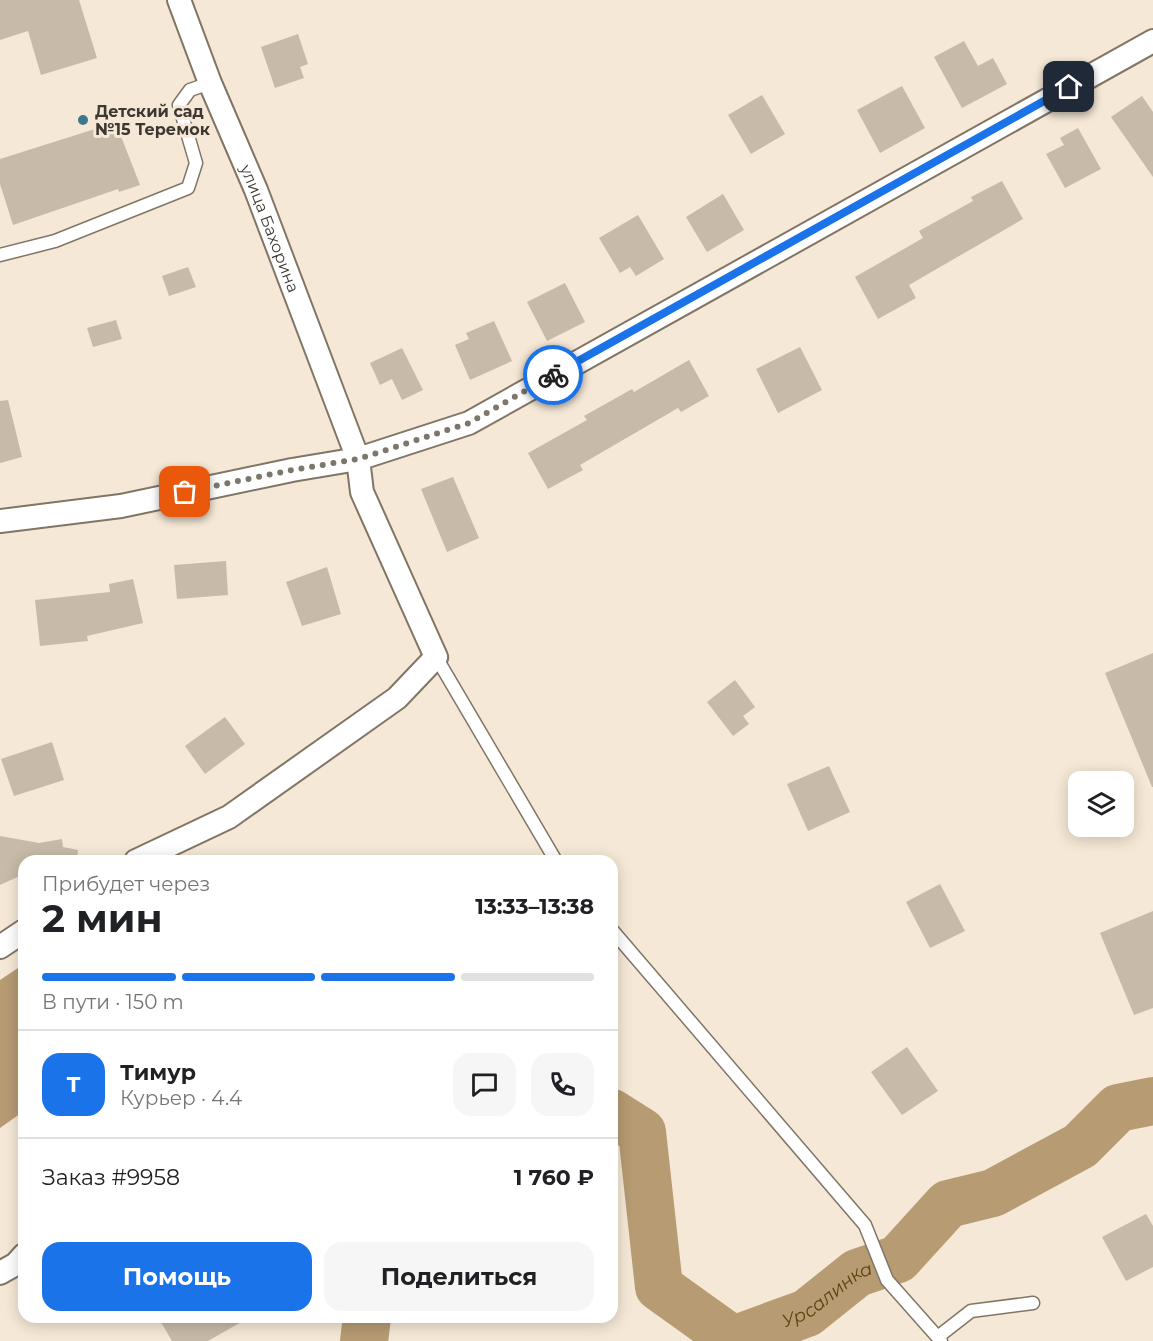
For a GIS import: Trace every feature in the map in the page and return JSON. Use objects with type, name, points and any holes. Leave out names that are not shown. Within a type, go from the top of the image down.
[{"type":"street","name":"улица Бахорина","points":[[178,0],[210,83],[256,190],[358,459],[362,492],[436,657]]},
{"type":"street","points":[[0,521],[121,506],[292,470],[358,459],[469,423],[1153,41]]},
{"type":"street","points":[[177,852],[388,705],[436,657]]},
{"type":"street","points":[[0,947],[18,935]]},
{"type":"street","points":[[0,1273],[18,1262]]},
{"type":"lane","points":[[0,255],[55,241],[188,188],[196,163],[179,105],[190,90],[210,83]]},
{"type":"lane","points":[[436,657],[552,855]]},
{"type":"lane","points":[[618,937],[865,1225],[887,1280],[940,1339],[971,1311],[1033,1303]]},
{"type":"shaded area","points":[[18,968],[18,1115],[0,1128],[0,980]]},
{"type":"building","points":[[0,0],[79,0],[97,58],[41,75],[28,31],[0,40]]},
{"type":"building","points":[[298,34],[308,64],[300,67],[304,78],[275,88],[261,47]]},
{"type":"building","points":[[964,41],[978,66],[993,58],[1007,84],[962,108],[934,57]]},
{"type":"building","points":[[902,86],[925,128],[880,153],[857,110]]},
{"type":"building","points":[[762,95],[785,134],[751,154],[728,115]]},
{"type":"building","points":[[1142,96],[1153,112],[1153,177],[1111,117]]},
{"type":"building","points":[[115,121],[140,185],[119,192],[118,189],[13,225],[0,184],[0,159]]},
{"type":"building","points":[[1078,128],[1101,169],[1065,188],[1046,154],[1064,145],[1060,138]]},
{"type":"building","points":[[1002,181],[1023,219],[909,285],[916,298],[878,319],[855,277],[923,238],[919,231],[973,201],[971,197]]},
{"type":"building","points":[[723,194],[744,230],[707,252],[686,217]]},
{"type":"building","points":[[638,215],[664,259],[636,276],[630,267],[620,273],[599,238]]},
{"type":"building","points":[[188,267],[196,287],[169,296],[162,276]]},
{"type":"building","points":[[565,283],[585,322],[547,341],[527,302]]},
{"type":"building","points":[[116,320],[122,339],[93,347],[87,328]]},
{"type":"building","points":[[494,321],[512,361],[470,380],[455,345],[469,339],[466,333]]},
{"type":"building","points":[[800,347],[822,390],[778,413],[756,369]]},
{"type":"building","points":[[402,348],[423,390],[402,400],[392,379],[380,385],[370,363]]},
{"type":"building","points":[[689,360],[709,396],[681,412],[678,408],[580,465],[583,470],[548,489],[528,453],[587,420],[584,416],[632,389],[634,392]]},
{"type":"building","points":[[8,400],[22,457],[0,463],[0,401]]},
{"type":"building","points":[[453,477],[479,538],[447,552],[421,489]]},
{"type":"building","points":[[226,561],[228,595],[177,599],[174,565]]},
{"type":"building","points":[[327,567],[341,614],[302,626],[286,582]]},
{"type":"building","points":[[133,579],[143,623],[87,636],[88,641],[40,646],[35,600],[110,592],[109,584]]},
{"type":"building","points":[[1153,653],[1153,787],[1152,787],[1105,673]]},
{"type":"building","points":[[735,680],[755,707],[743,716],[749,724],[733,736],[707,702]]},
{"type":"building","points":[[225,717],[245,744],[205,774],[185,746]]},
{"type":"building","points":[[52,742],[64,780],[14,796],[1,759]]},
{"type":"building","points":[[829,766],[850,812],[808,831],[787,784]]},
{"type":"building","points":[[0,836],[39,843],[62,839],[63,847],[78,850],[78,855],[18,855],[18,877],[0,885]]},
{"type":"building","points":[[940,884],[965,931],[930,948],[906,902]]},
{"type":"building","points":[[1153,911],[1153,1008],[1134,1015],[1100,933]]},
{"type":"building","points":[[907,1047],[938,1091],[902,1115],[871,1072]]},
{"type":"building","points":[[1146,1214],[1153,1226],[1153,1267],[1126,1281],[1102,1237]]},
{"type":"building","points":[[162,1323],[240,1323],[208,1341],[172,1341]]},
{"type":"waterway","name":"Урсалинка","points":[[618,1117],[642,1132],[659,1287],[733,1340],[807,1313],[857,1273],[898,1259],[948,1204],[993,1193],[1080,1146],[1118,1108],[1153,1101]]},
{"type":"waterway","name":"Урсалинка","points":[[364,1341],[366,1323]]},
{"type":"way so far","points":[[185,492],[358,459],[469,423],[553,375]]},
{"type":"place","name":"Детский сад №15 Теремок","points":[[83,120]]},
{"type":"route","points":[[553,375],[1069,87]]}]
